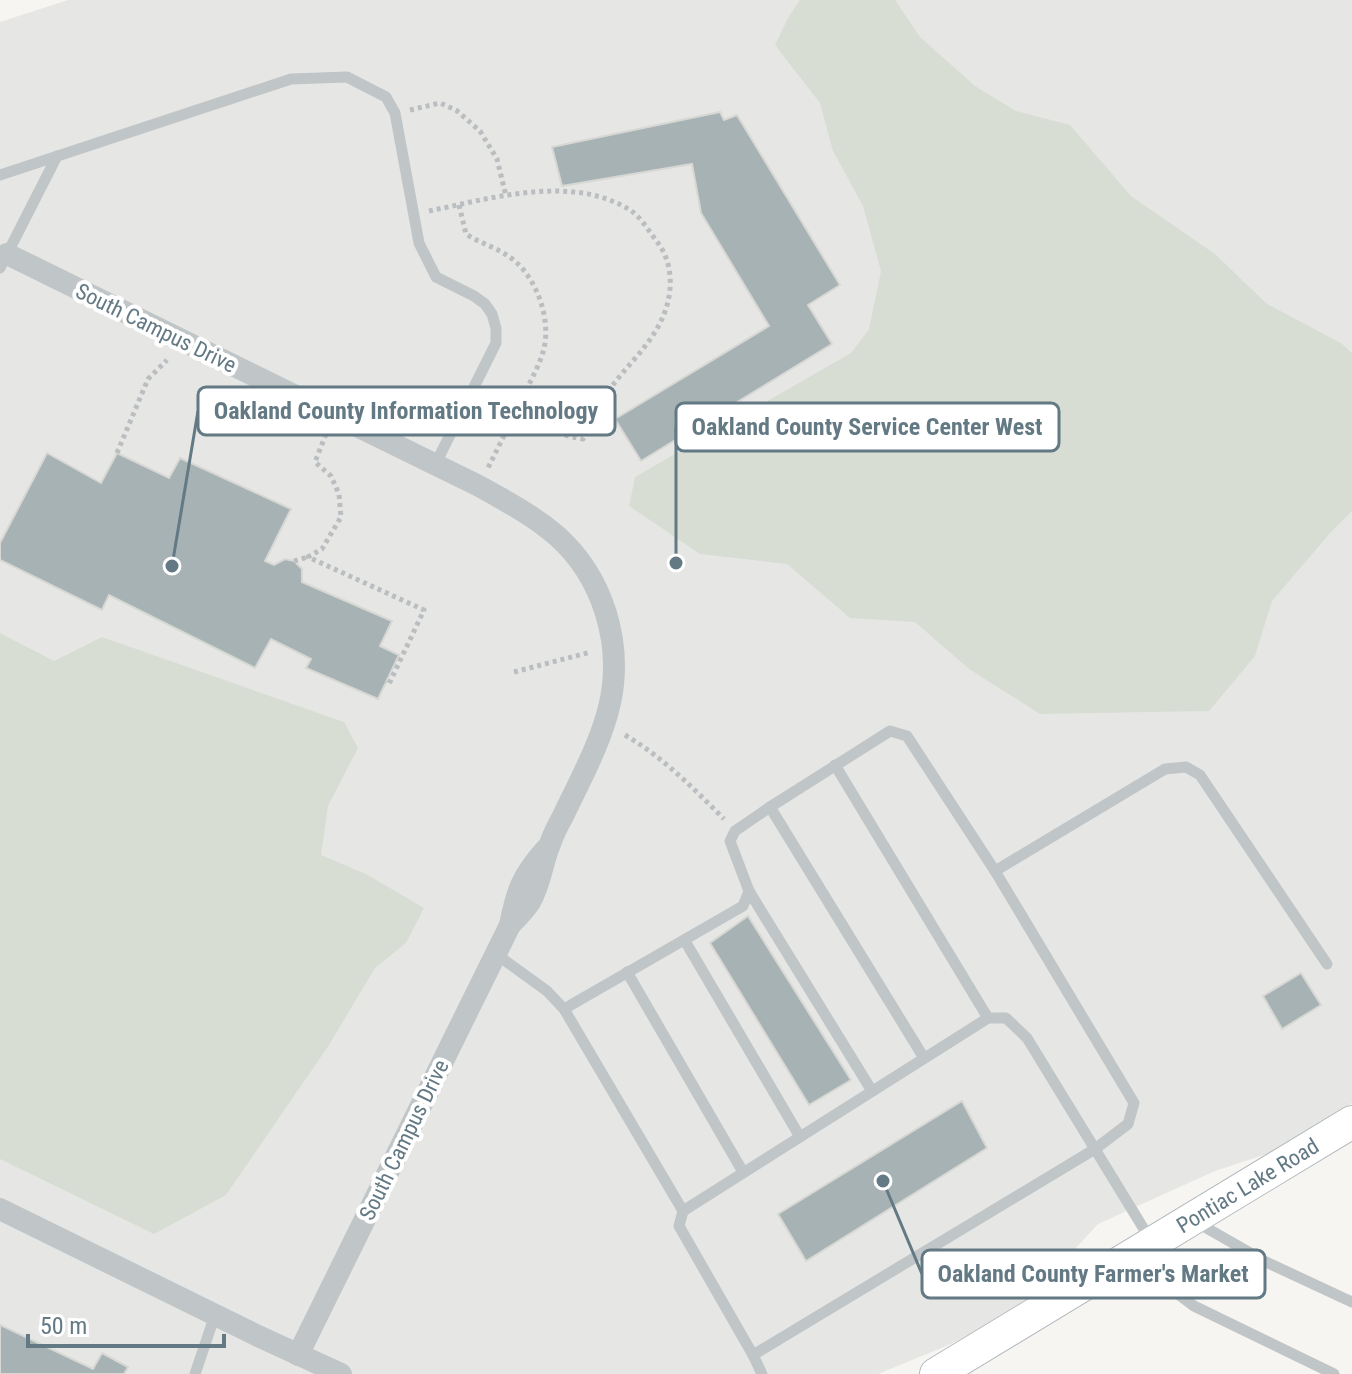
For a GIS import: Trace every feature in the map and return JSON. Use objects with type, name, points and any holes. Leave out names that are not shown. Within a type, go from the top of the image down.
[{"type":"main road","name":"Pontiac Lake Road","points":[[936,1374],[1352,1122]]},
{"type":"street","name":"South Campus Drive","points":[[4,261],[479,486],[520,509],[572,551],[593,583],[605,609],[614,659],[604,723],[549,845],[522,882],[510,925],[298,1355]]},
{"type":"street","points":[[0,1209],[341,1374]]},
{"type":"lane","points":[[0,175],[291,79],[347,77],[386,97],[395,113],[419,243],[436,277],[485,304],[496,328],[496,343],[435,465]]},
{"type":"lane","points":[[4,261],[57,156]]},
{"type":"lane","points":[[753,1355],[1095,1149],[1128,1124],[1134,1103],[995,871],[907,736],[890,731],[735,831],[730,841],[749,891],[872,1091]]},
{"type":"lane","points":[[835,765],[988,1018]]},
{"type":"lane","points":[[995,871],[1165,769],[1186,767],[1200,775],[1327,964]]},
{"type":"lane","points":[[770,807],[924,1058]]},
{"type":"lane","points":[[564,1009],[743,906],[749,891]]},
{"type":"lane","points":[[685,941],[800,1137]]},
{"type":"lane","points":[[496,954],[547,991],[564,1009],[683,1211]]},
{"type":"lane","points":[[627,972],[743,1172]]},
{"type":"lane","points":[[762,1374],[679,1226],[683,1211],[988,1018],[1006,1018],[1027,1038],[1095,1149],[1141,1250],[1194,1306],[1334,1374]]},
{"type":"lane","points":[[1191,1220],[1266,1262],[1352,1302]]},
{"type":"lane","points":[[195,1374],[215,1315]]},
{"type":"path","points":[[395,113],[440,103],[456,110],[480,131],[497,159],[506,196]]},
{"type":"path","points":[[414,214],[506,196],[572,191],[602,196],[633,212],[660,247],[671,272],[661,322],[638,356],[614,383],[583,439],[564,436],[543,427],[520,403]]},
{"type":"path","points":[[459,205],[466,234],[507,255],[534,282],[546,318],[544,350],[479,486]]},
{"type":"path","points":[[117,453],[148,379],[165,360],[176,361]]},
{"type":"path","points":[[294,561],[322,549],[341,517],[339,494],[331,476],[315,462],[327,433]]},
{"type":"path","points":[[308,557],[424,610],[389,684],[386,682]]},
{"type":"path","points":[[514,672],[593,651],[594,661]]},
{"type":"path","points":[[604,723],[650,750],[681,776],[735,831]]},
{"type":"shaded area","points":[[68,0],[1352,0],[1352,1103],[1273,1152],[1215,1171],[1098,1224],[1037,1290],[1009,1314],[951,1344],[878,1374],[0,1374],[0,22]]},
{"type":"shaded area","points":[[800,0],[895,0],[920,37],[975,86],[1016,111],[1070,125],[1131,196],[1215,254],[1267,304],[1341,343],[1352,353],[1352,511],[1272,601],[1255,656],[1209,711],[1040,714],[969,669],[915,622],[850,618],[787,564],[700,554],[629,506],[635,477],[851,353],[869,329],[881,271],[863,206],[833,151],[820,103],[775,45]]},
{"type":"shaded area","points":[[0,633],[54,661],[102,637],[344,722],[358,748],[328,806],[321,855],[366,874],[424,908],[406,943],[375,968],[329,1045],[226,1195],[154,1234],[0,1159]]},
{"type":"building","points":[[720,112],[724,120],[737,115],[840,285],[808,305],[832,344],[641,461],[615,419],[769,326],[701,213],[692,164],[562,186],[552,147]]},
{"type":"building","points":[[47,453],[101,483],[117,453],[169,478],[180,458],[291,509],[265,561],[274,565],[285,559],[294,561],[302,569],[302,582],[392,621],[380,646],[399,655],[378,699],[306,668],[311,659],[271,639],[255,668],[109,595],[102,610],[0,560],[0,543]]},
{"type":"building","points":[[748,916],[851,1080],[809,1105],[710,943]]},
{"type":"building","points":[[1301,973],[1321,1005],[1282,1029],[1263,996]]},
{"type":"building","points":[[962,1101],[987,1148],[806,1261],[778,1214]]},
{"type":"building","points":[[0,1325],[93,1369],[102,1353],[128,1367],[124,1374],[0,1374]]},
{"type":"place","name":"Oakland County Service Center West","points":[[676,563]]},
{"type":"place","name":"Oakland County Information Technology","points":[[172,566]]},
{"type":"place","name":"Oakland County Farmer's Market","points":[[883,1181]]}]
